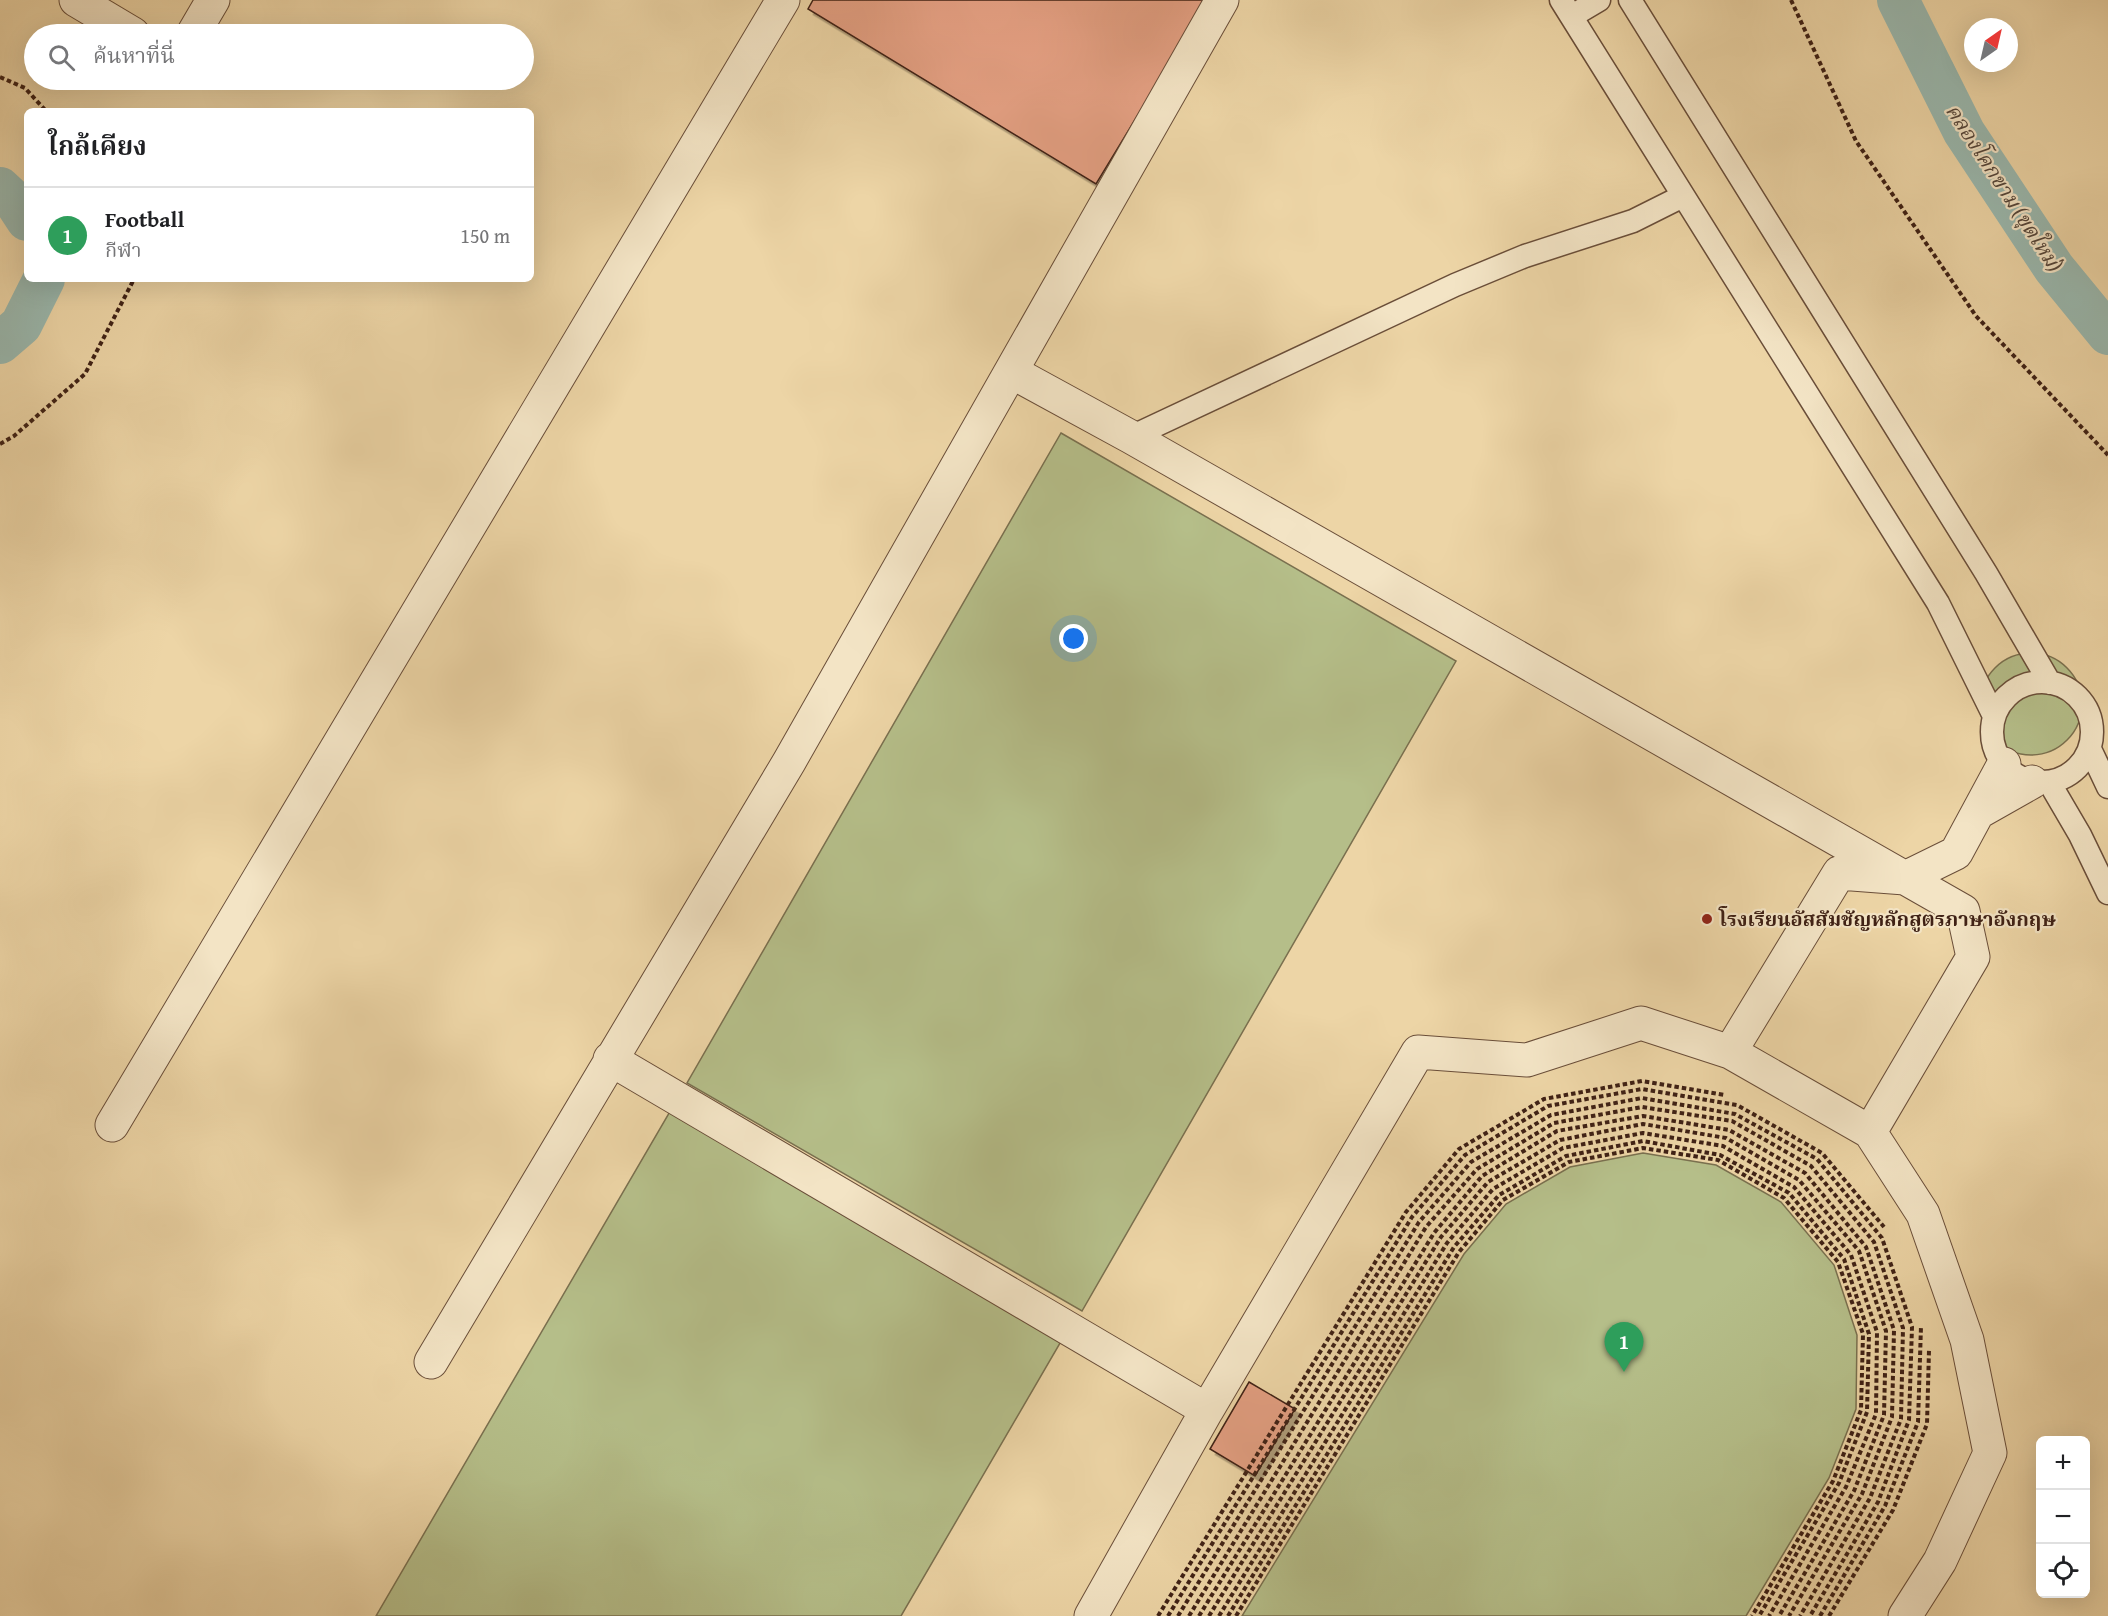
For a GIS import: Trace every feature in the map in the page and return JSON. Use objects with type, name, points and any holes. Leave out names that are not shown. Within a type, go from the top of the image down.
[{"type":"street","points":[[76,0],[116,24]]},
{"type":"street","points":[[199,24],[213,0]]},
{"type":"street","points":[[111,1125],[783,0]]},
{"type":"street","points":[[431,1362],[789,762],[1222,0]]},
{"type":"street","points":[[1011,372],[1963,911]]},
{"type":"street","points":[[1730,1052],[1839,873],[1905,878],[1956,853],[2004,765]]},
{"type":"street","points":[[1978,813],[2040,782]]},
{"type":"street","points":[[1870,1132],[1973,957],[1963,911],[1956,853]]},
{"type":"street","points":[[1091,1616],[1207,1410],[1418,1052],[1527,1060],[1641,1023],[1730,1052],[1870,1132],[1923,1214],[1967,1340],[1990,1453],[1940,1561],[1905,1616]]},
{"type":"street","points":[[610,1059],[1207,1410]]},
{"type":"lane","points":[[1599,0],[1567,8],[1938,603],[1994,716]]},
{"type":"lane","points":[[1630,0],[1980,563],[2050,683]]},
{"type":"lane","points":[[1131,438],[1455,285],[1525,256],[1633,221],[1683,196]]},
{"type":"lane","points":[[2033,683],[2050,683],[2067,688],[2080,700],[2089,715],[2092,732],[2090,749],[2080,766],[2066,777],[2040,782],[2017,776],[2004,765],[1995,750],[1992,732],[1994,716],[2003,700],[2016,689],[2033,683]]},
{"type":"lane","points":[[2090,749],[2108,787]]},
{"type":"lane","points":[[2040,782],[2080,835],[2108,893]]},
{"type":"path","points":[[1791,0],[1856,141],[1976,316],[2108,455]]},
{"type":"path","points":[[0,77],[24,88]]},
{"type":"path","points":[[27,90],[43,108]]},
{"type":"path","points":[[0,444],[14,436],[85,374],[132,282]]},
{"type":"path","points":[[1158,1616],[1406,1212],[1459,1149],[1544,1099],[1642,1081],[1729,1095]]},
{"type":"path","points":[[1168,1616],[1412,1217],[1465,1155],[1548,1106],[1642,1089],[1737,1105],[1822,1153],[1890,1234]]},
{"type":"path","points":[[1178,1616],[1419,1222],[1471,1162],[1551,1115],[1642,1098],[1734,1114],[1817,1160],[1882,1238],[1912,1327],[1910,1420],[1878,1502],[1810,1616]]},
{"type":"path","points":[[1189,1616],[1426,1227],[1477,1169],[1554,1123],[1642,1107],[1732,1121],[1811,1166],[1874,1242],[1903,1329],[1901,1419],[1870,1498],[1800,1616]]},
{"type":"path","points":[[1199,1616],[1434,1233],[1482,1176],[1557,1131],[1643,1116],[1729,1130],[1805,1173],[1866,1247],[1894,1330],[1892,1417],[1862,1494],[1789,1616]]},
{"type":"path","points":[[1209,1616],[1441,1237],[1488,1182],[1560,1140],[1643,1124],[1726,1138],[1799,1180],[1859,1251],[1886,1331],[1884,1415],[1854,1491],[1779,1616]]},
{"type":"path","points":[[1219,1616],[1447,1243],[1493,1188],[1563,1148],[1643,1133],[1723,1146],[1794,1186],[1851,1255],[1877,1332],[1876,1413],[1846,1487],[1769,1616]]},
{"type":"path","points":[[1228,1616],[1454,1247],[1499,1195],[1566,1155],[1643,1141],[1720,1155],[1789,1193],[1844,1259],[1869,1334],[1867,1412],[1839,1483],[1759,1616]]},
{"type":"path","points":[[1236,1616],[1459,1252],[1503,1200],[1569,1162],[1643,1148],[1718,1160],[1785,1198],[1838,1262],[1863,1334],[1861,1410],[1833,1481],[1752,1616]]},
{"type":"path","points":[[1820,1616],[1885,1506],[1918,1422],[1921,1326],[1917,1316]]},
{"type":"path","points":[[1829,1616],[1893,1510],[1927,1424],[1929,1347]]},
{"type":"green space","points":[[1061,433],[1456,661],[1082,1311],[687,1083]]},
{"type":"green space","points":[[2031,653],[2051,657],[2067,668],[2078,684],[2082,704],[2078,724],[2067,740],[2051,751],[2031,755],[2011,751],[1995,740],[1984,724],[1980,704],[1984,684],[1995,668],[2011,657]]},
{"type":"green space","points":[[672,1108],[1063,1338],[901,1616],[376,1616]]},
{"type":"green space","points":[[1643,1153],[1716,1165],[1781,1202],[1834,1265],[1857,1335],[1856,1409],[1829,1478],[1746,1616],[1242,1616],[1464,1254],[1506,1204],[1570,1167]]},
{"type":"building","points":[[813,0],[1208,0],[1096,184],[808,9]]},
{"type":"building","points":[[1249,1382],[1295,1409],[1255,1476],[1210,1449]]},
{"type":"waterway","name":"คลองโคกขาม (ขุดใหม่)","points":[[1898,0],[1964,132],[2054,268],[2108,334]]},
{"type":"waterway","points":[[0,188],[15,202],[24,216]]},
{"type":"waterway","points":[[0,343],[21,325],[42,282]]},
{"type":"place","name":"โรงเรียนอัสสัมชัญหลักสูตรภาษาอังกฤษ","points":[[1707,919]]},
{"type":"place","name":"Football","points":[[1624,1372]]}]
